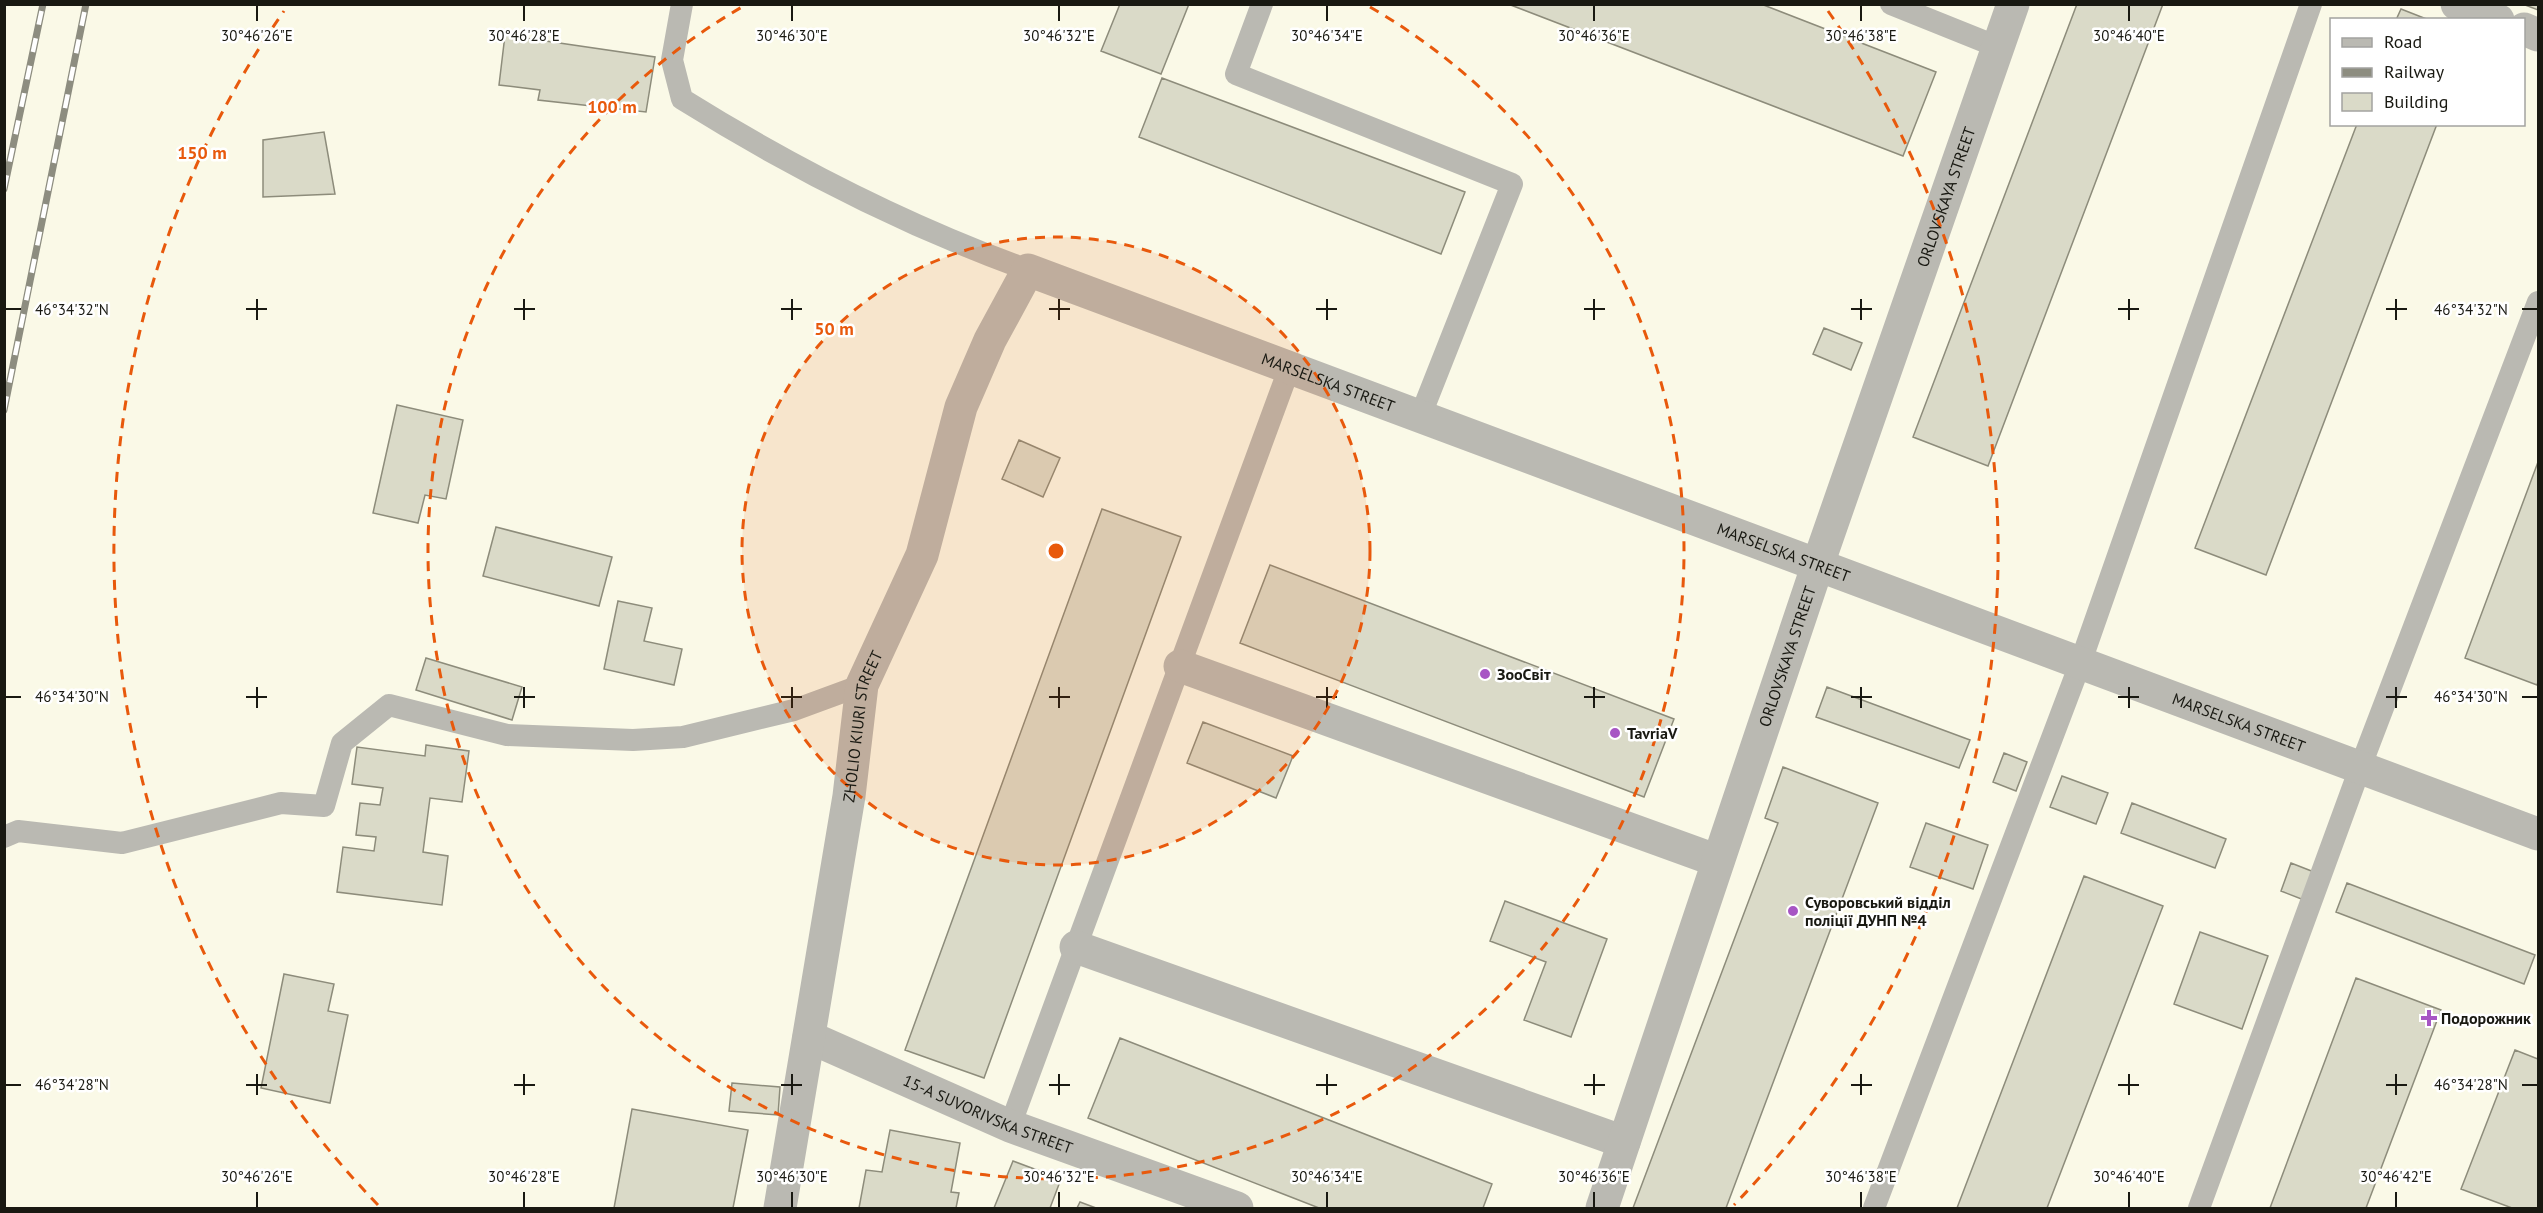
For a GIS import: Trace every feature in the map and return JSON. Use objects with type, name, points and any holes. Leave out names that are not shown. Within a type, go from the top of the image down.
[{"type":"street","name":"ORLOVSKAYA STREET","points":[[1602,1209],[1818,564],[2013,4]]},
{"type":"street","points":[[2457,4],[2493,18]]},
{"type":"street","name":"MARSELSKA STREET","points":[[1028,270],[2538,834]]},
{"type":"street","name":"ZHOLIO KIURI STREET","points":[[780,1209],[849,796],[862,685],[922,555],[961,407],[990,340],[1028,270]]},
{"type":"street","points":[[1180,666],[1718,861]]},
{"type":"street","points":[[1076,947],[1624,1142]]},
{"type":"street","name":"15-A SUVORIVSKA STREET","points":[[809,1037],[1010,1126],[1238,1209]]},
{"type":"lane","points":[[682,4],[672,60],[682,99],[751,142],[862,199],[1028,270]]},
{"type":"lane","points":[[1262,4],[1236,74],[1512,184],[1420,417]]},
{"type":"lane","points":[[1891,4],[1998,47]]},
{"type":"lane","points":[[1874,1209],[2080,664],[2311,4]]},
{"type":"lane","points":[[2199,1209],[2360,768],[2538,302]]},
{"type":"lane","points":[[1010,1126],[1290,369]]},
{"type":"lane","points":[[4,837],[18,831],[122,843],[282,803],[324,806],[342,743],[389,705],[507,735],[633,740],[683,737],[783,713],[862,685]]},
{"type":"building","points":[[1120,4],[1189,4],[1161,74],[1101,51]]},
{"type":"building","points":[[1508,4],[1761,4],[1936,72],[1903,156]]},
{"type":"building","points":[[2077,4],[2163,4],[1988,466],[1913,437]]},
{"type":"building","points":[[2525,4],[2538,4],[2538,10],[2525,5]]},
{"type":"building","points":[[2401,9],[2424,18],[2397,18]]},
{"type":"building","points":[[505,35],[655,57],[646,112],[538,100],[540,90],[499,85]]},
{"type":"building","points":[[1162,78],[1465,192],[1441,254],[1139,137]]},
{"type":"building","points":[[2356,126],[2436,126],[2266,575],[2195,548]]},
{"type":"building","points":[[324,132],[335,194],[263,197],[263,140]]},
{"type":"building","points":[[1824,328],[1862,343],[1851,370],[1813,354]]},
{"type":"building","points":[[397,405],[463,420],[446,499],[425,495],[418,523],[373,513]]},
{"type":"building","points":[[1019,440],[1060,458],[1043,497],[1002,479]]},
{"type":"building","points":[[2538,462],[2538,682],[2537,685],[2465,658]]},
{"type":"building","points":[[1102,509],[1181,537],[984,1078],[905,1050]]},
{"type":"building","points":[[496,527],[612,557],[599,606],[483,576]]},
{"type":"building","points":[[1270,565],[1674,719],[1644,797],[1240,643]]},
{"type":"building","points":[[618,601],[652,608],[644,641],[682,649],[674,685],[604,669]]},
{"type":"building","points":[[426,658],[522,687],[512,720],[416,690]]},
{"type":"building","points":[[1827,687],[1970,740],[1959,768],[1816,717]]},
{"type":"building","points":[[1203,722],[1293,756],[1276,798],[1187,763]]},
{"type":"building","points":[[426,745],[469,751],[462,802],[430,798],[423,852],[448,856],[442,905],[337,892],[343,847],[374,851],[376,837],[356,835],[360,803],[380,805],[383,788],[352,784],[357,747],[425,756]]},
{"type":"building","points":[[2004,753],[2027,762],[2016,791],[1993,782]]},
{"type":"building","points":[[1783,767],[1878,803],[1726,1208],[1633,1208],[1778,823],[1765,818]]},
{"type":"building","points":[[2062,776],[2108,793],[2096,824],[2050,807]]},
{"type":"building","points":[[2132,803],[2226,839],[2215,868],[2121,833]]},
{"type":"building","points":[[1926,823],[1988,845],[1973,889],[1910,867]]},
{"type":"building","points":[[2291,863],[2314,872],[2304,900],[2281,891]]},
{"type":"building","points":[[2084,876],[2163,906],[2047,1208],[1957,1208]]},
{"type":"building","points":[[2347,883],[2535,955],[2524,984],[2336,912]]},
{"type":"building","points":[[1505,901],[1607,939],[1571,1037],[1524,1020],[1546,962],[1490,941]]},
{"type":"building","points":[[2200,932],[2268,956],[2242,1029],[2174,1004]]},
{"type":"building","points":[[284,974],[334,984],[328,1011],[348,1015],[330,1103],[261,1088]]},
{"type":"building","points":[[2356,978],[2441,1010],[2366,1208],[2270,1208]]},
{"type":"building","points":[[1120,1038],[1492,1184],[1483,1208],[1319,1208],[1088,1118]]},
{"type":"building","points":[[2515,1050],[2538,1059],[2538,1208],[2512,1208],[2461,1189]]},
{"type":"building","points":[[732,1083],[780,1087],[778,1115],[729,1111]]},
{"type":"building","points":[[632,1109],[748,1130],[733,1208],[614,1208]]},
{"type":"building","points":[[890,1130],[960,1143],[951,1192],[959,1193],[956,1208],[859,1208],[866,1170],[882,1172]]},
{"type":"building","points":[[1013,1161],[1061,1179],[1050,1208],[994,1208]]},
{"type":"building","points":[[1080,1202],[1096,1208],[1077,1208]]},
{"type":"railway","points":[[4,189],[43,4]]},
{"type":"railway","points":[[4,410],[86,4]]},
{"type":"place","name":"ЗооСвіт","points":[[1485,674]]},
{"type":"place","name":"TavriaV","points":[[1615,733]]},
{"type":"place","name":"Суворовський відділ поліції ДУНП №4","points":[[1793,911]]},
{"type":"place","name":"Подорожник","points":[[2429,1018]]}]
